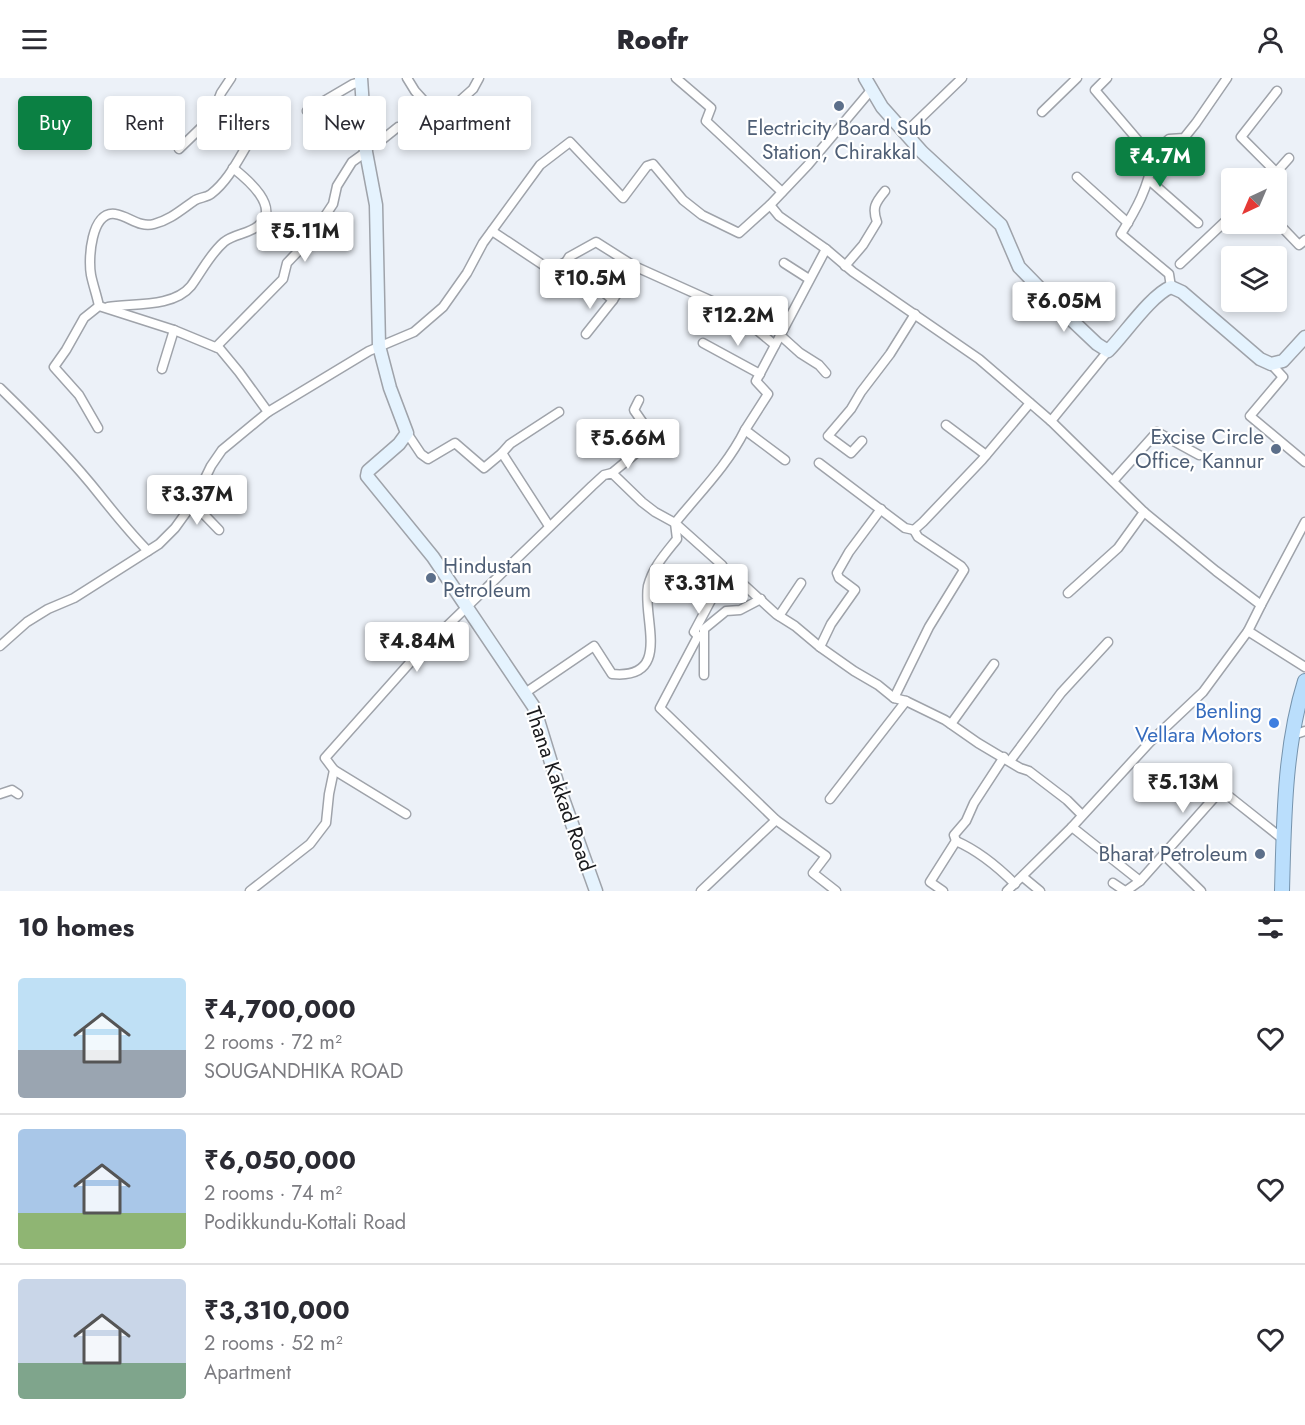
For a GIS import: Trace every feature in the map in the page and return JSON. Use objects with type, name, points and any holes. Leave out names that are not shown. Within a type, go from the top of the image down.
[{"type":"highway","points":[[1282,891],[1284,840],[1305,681]]},
{"type":"main road","points":[[361,80],[362,96]]},
{"type":"main road","points":[[868,83],[882,107],[922,152],[1001,225],[1019,267],[1097,344],[1108,351],[1154,299],[1171,287],[1182,292],[1260,358],[1271,364],[1284,361],[1305,337]]},
{"type":"main road","points":[[366,150],[376,205],[379,346],[390,388],[406,433]]},
{"type":"main road","name":"Thana Kakkad Road","points":[[406,433],[399,444],[368,471],[367,476],[433,557],[534,707],[591,889]]},
{"type":"street","points":[[220,96],[231,78]]},
{"type":"street","points":[[407,78],[420,96]]},
{"type":"street","points":[[466,96],[473,90],[479,78]]},
{"type":"street","points":[[676,78],[711,108],[706,120],[782,192]]},
{"type":"street","points":[[905,133],[962,78]]},
{"type":"street","points":[[1042,112],[1077,78]]},
{"type":"street","points":[[1107,78],[1095,90],[1153,158],[1143,198],[1121,234],[1169,274],[1171,287]]},
{"type":"street","points":[[1151,155],[1169,139],[1184,138],[1197,123],[1227,78]]},
{"type":"street","points":[[333,96],[361,80]]},
{"type":"street","points":[[0,646],[27,622],[48,609],[74,598],[169,535],[193,503],[211,466],[222,450],[268,412],[379,346],[399,340],[414,332],[443,307],[468,273],[483,243],[540,165],[570,142],[623,198],[647,166],[653,164],[684,200],[702,215],[739,233],[770,205],[808,165],[868,83]]},
{"type":"street","points":[[1267,168],[1241,137],[1277,91]]},
{"type":"street","points":[[386,137],[398,127]]},
{"type":"street","points":[[185,143],[197,132]]},
{"type":"street","points":[[103,307],[91,277],[90,264],[93,235],[99,220],[108,214],[115,214],[147,225],[162,222],[196,200],[208,196],[227,177],[243,150]]},
{"type":"street","points":[[216,347],[283,279],[287,263],[309,240],[333,204],[337,186],[352,162],[366,150]]},
{"type":"street","points":[[1281,168],[1289,158]]},
{"type":"street","points":[[98,428],[80,395],[54,367],[84,318],[103,307],[145,304],[182,294],[189,288],[211,255],[226,240],[258,226],[265,216],[265,203],[247,179],[233,168]]},
{"type":"street","points":[[1077,177],[1128,223]]},
{"type":"street","points":[[1149,180],[1198,223]]},
{"type":"street","points":[[845,266],[863,245],[877,222],[873,210],[875,203],[885,191]]},
{"type":"street","points":[[770,205],[779,216],[826,249],[845,266],[979,359],[1051,421],[1144,512],[1261,605]]},
{"type":"street","points":[[1180,264],[1221,225]]},
{"type":"street","points":[[492,231],[546,267],[554,268],[596,242],[634,266],[734,310],[775,345]]},
{"type":"street","points":[[1287,232],[1299,245],[1305,240]]},
{"type":"street","points":[[525,693],[594,646],[612,674],[629,676],[641,668],[648,658],[652,643],[648,589],[653,571],[677,539],[675,523],[716,477],[734,452],[768,394],[756,381],[826,249]]},
{"type":"street","points":[[566,262],[613,300]]},
{"type":"street","points":[[784,263],[809,279]]},
{"type":"street","points":[[586,334],[613,300],[634,266]]},
{"type":"street","points":[[103,307],[174,330],[220,349],[268,412]]},
{"type":"street","points":[[862,441],[851,453],[828,436],[851,409],[915,314]]},
{"type":"street","points":[[162,369],[174,330]]},
{"type":"street","points":[[780,335],[826,373]]},
{"type":"street","points":[[703,343],[760,374]]},
{"type":"street","points":[[1051,421],[1108,351]]},
{"type":"street","points":[[1271,364],[1283,377],[1250,416],[1305,462]]},
{"type":"street","points":[[0,388],[61,449],[130,533],[148,551]]},
{"type":"street","points":[[406,814],[334,770],[325,758],[415,657],[465,606],[604,475],[612,473],[646,445],[652,436],[634,410],[639,400]]},
{"type":"street","points":[[914,530],[986,455],[1030,403]]},
{"type":"street","points":[[406,433],[421,454],[428,459],[455,443],[484,468],[510,444],[559,412]]},
{"type":"street","points":[[946,425],[986,455]]},
{"type":"street","points":[[745,430],[785,460]]},
{"type":"street","points":[[1113,481],[1157,432],[1199,455]]},
{"type":"street","points":[[502,453],[549,526]]},
{"type":"street","points":[[819,463],[905,528],[914,530],[918,537],[964,570],[929,627],[894,698]]},
{"type":"street","points":[[612,473],[642,502],[675,523],[722,565],[726,572],[820,647],[894,698],[906,700],[951,724],[978,743],[1029,771],[1082,815]]},
{"type":"street","points":[[193,503],[219,530]]},
{"type":"street","points":[[820,647],[831,624],[855,590],[838,578],[837,573],[849,552],[881,509]]},
{"type":"street","points":[[1068,593],[1118,548],[1144,512]]},
{"type":"street","points":[[1008,891],[1150,742],[1203,692],[1248,631],[1305,522]]},
{"type":"street","points":[[726,572],[694,632],[698,636],[660,708],[776,820],[826,856],[813,873],[836,891]]},
{"type":"street","points":[[779,616],[801,583]]},
{"type":"street","points":[[704,675],[704,629],[726,611],[740,610],[761,599]]},
{"type":"street","points":[[1248,631],[1305,667]]},
{"type":"street","points":[[1015,884],[999,868],[976,851],[956,841],[954,835],[966,821],[979,793],[1061,693],[1108,642]]},
{"type":"street","points":[[951,724],[994,664]]},
{"type":"street","points":[[830,799],[906,700]]},
{"type":"street","points":[[250,891],[310,844],[326,823],[334,770]]},
{"type":"street","points":[[0,794],[12,790],[18,794]]},
{"type":"street","points":[[1113,883],[1125,891],[1140,881],[1165,856],[1221,790],[1284,840]]},
{"type":"street","points":[[701,891],[776,820]]},
{"type":"street","points":[[1072,826],[1140,881]]},
{"type":"street","points":[[943,891],[930,882],[956,841]]},
{"type":"street","points":[[1165,856],[1201,891]]},
{"type":"street","points":[[1023,877],[1040,891]]},
{"type":"place","name":"Electricity Board Sub Station, Chirakkal","points":[[839,106]]},
{"type":"place","name":"Excise Circle Office, Kannur","points":[[1276,449]]},
{"type":"place","name":"Hindustan Petroleum","points":[[431,578]]},
{"type":"place","name":"Benling Vellara Motors","points":[[1274,723]]},
{"type":"place","name":"Bharat Petroleum","points":[[1260,854]]}]
